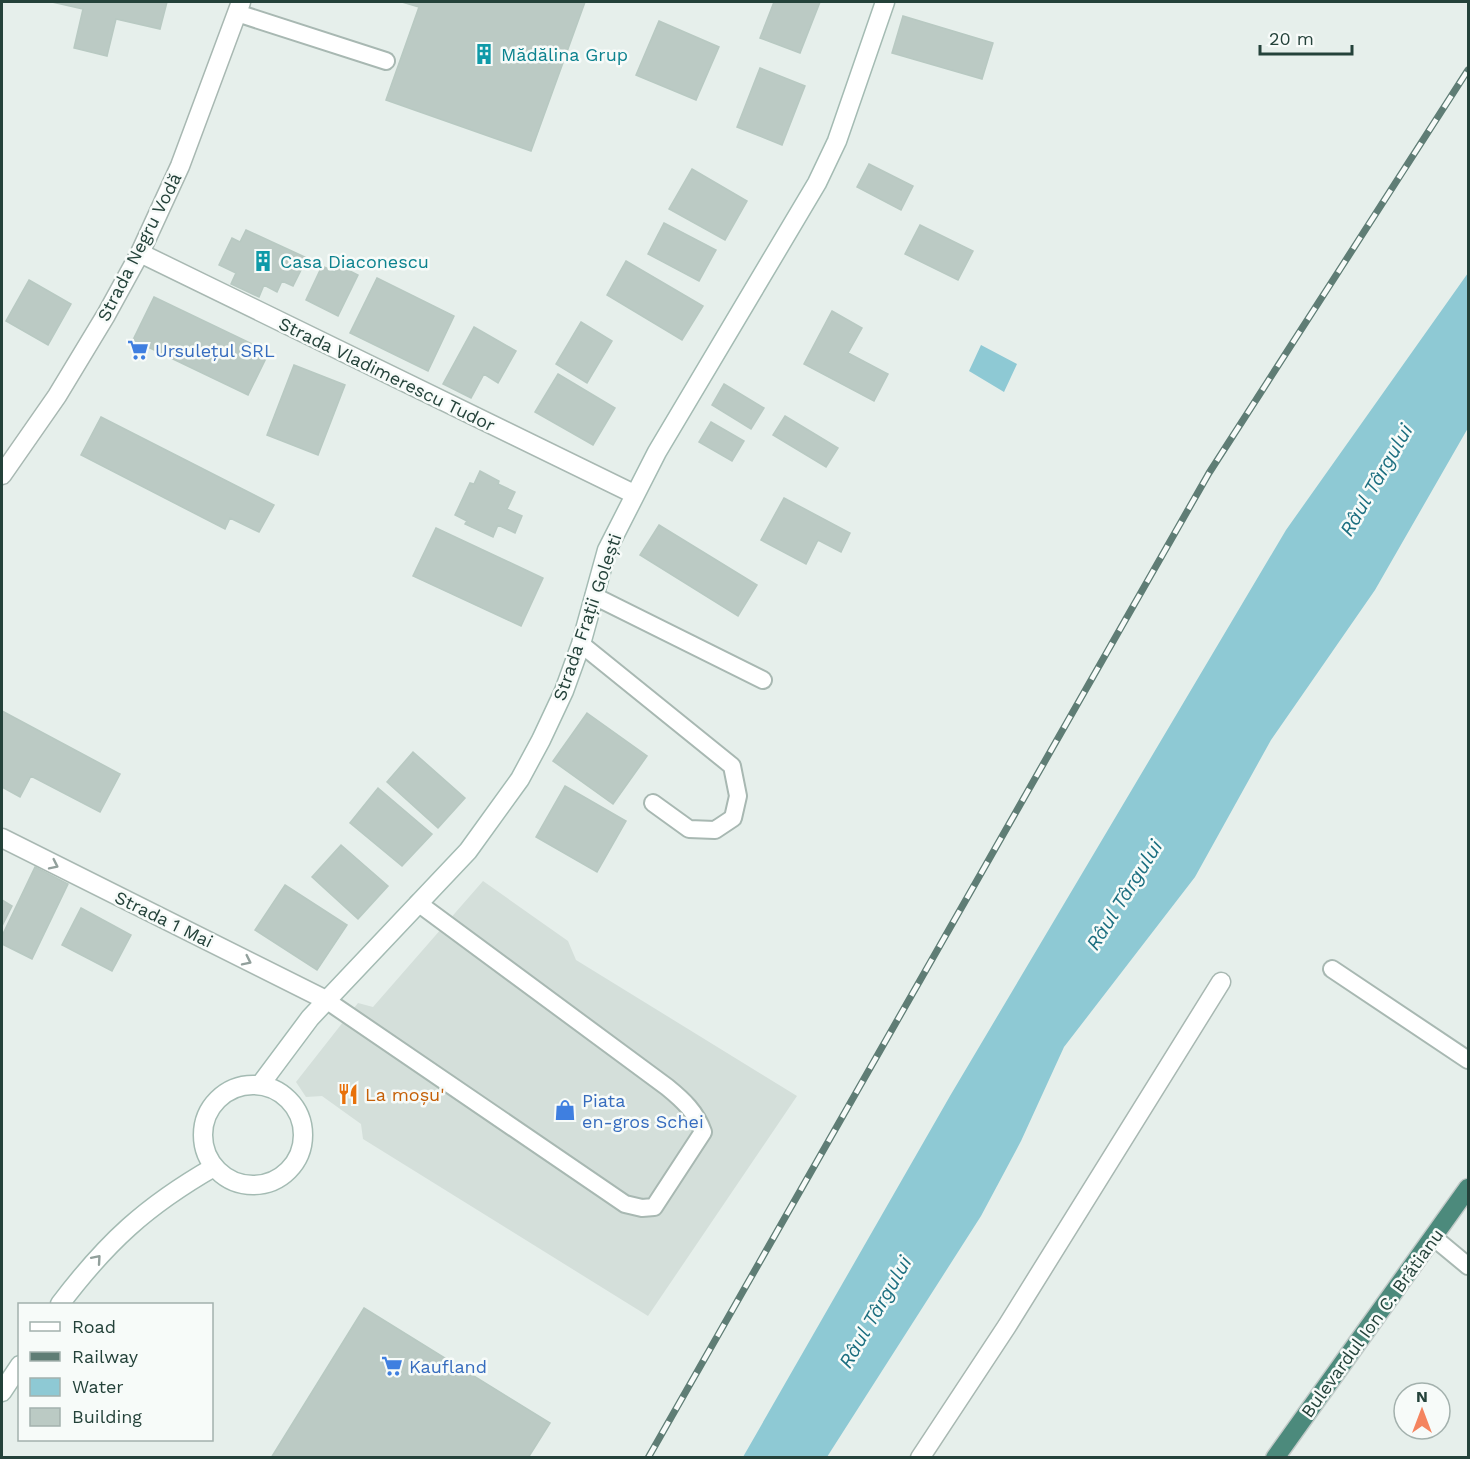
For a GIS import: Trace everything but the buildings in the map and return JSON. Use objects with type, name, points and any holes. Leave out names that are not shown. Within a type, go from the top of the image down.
[{"type":"highway","name":"Bulevardul Ion C. Brătianu","points":[[1275,1458],[1468,1188]]},
{"type":"street","name":"Strada Frații Golești","points":[[260,1085],[326,1000],[468,851],[520,779],[564,691],[581,644],[607,550],[657,452],[817,183],[837,141],[885,2]]},
{"type":"street","name":"Strada Negru Vodă","points":[[2,475],[57,396],[140,253],[180,166],[239,7]]},
{"type":"street","name":"Strada Vladimerescu Tudor","points":[[140,253],[634,494]]},
{"type":"street","name":"Strada 1 Mai","points":[[2,838],[326,1000]]},
{"type":"street","points":[[920,1458],[1007,1326],[1221,982]]},
{"type":"street","points":[[260,1085],[278,1091],[293,1104],[302,1121],[304,1140],[298,1159],[286,1174],[272,1183],[256,1186],[240,1184],[225,1178],[214,1167],[205,1152],[202,1136],[205,1119],[214,1103],[226,1092],[242,1086],[260,1085]]},
{"type":"street","points":[[61,1303],[78,1280],[122,1232],[177,1188],[214,1167]]},
{"type":"street","points":[[2,1392],[18,1368]]},
{"type":"lane","points":[[239,7],[386,62]]},
{"type":"lane","points":[[594,596],[763,680]]},
{"type":"lane","points":[[581,644],[732,766],[738,796],[733,818],[715,830],[689,829],[653,803]]},
{"type":"lane","points":[[326,1000],[625,1204],[642,1208],[654,1207],[703,1131],[698,1118],[686,1103],[667,1087],[418,903]]},
{"type":"lane","points":[[1332,969],[1468,1060]]},
{"type":"lane","points":[[1433,1237],[1468,1266]]},
{"type":"shaded area","name":"Piata en-gros Schei","points":[[483,881],[568,941],[576,960],[797,1096],[648,1316],[363,1139],[361,1124],[322,1096],[306,1097],[296,1082],[358,1003],[373,1007]]},
{"type":"water","name":"Râul Târgului","points":[[1468,273],[1468,428],[1375,590],[1271,740],[1195,877],[1064,1047],[1021,1141],[981,1216],[827,1457],[743,1457],[950,1096],[1286,530]]},
{"type":"water","points":[[981,345],[1017,364],[1004,392],[969,371]]},
{"type":"railway","points":[[648,1458],[1209,473],[1468,70]]},
{"type":"place","name":"Mădălina Grup","points":[[484,54]]},
{"type":"place","name":"Casa Diaconescu","points":[[263,261]]},
{"type":"place","name":"Ursulețul SRL","points":[[138,350]]},
{"type":"place","name":"La moșu'","points":[[348,1094]]},
{"type":"place","name":"Piata en-gros Schei","points":[[565,1110]]},
{"type":"place","name":"Kaufland","points":[[392,1366]]}]
